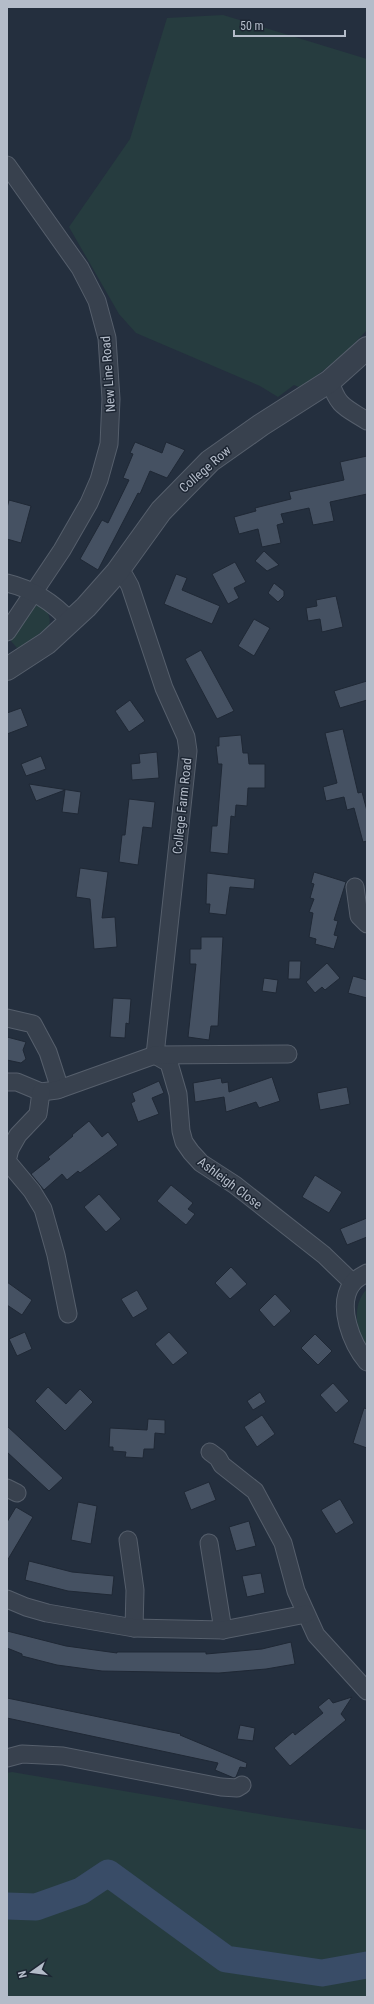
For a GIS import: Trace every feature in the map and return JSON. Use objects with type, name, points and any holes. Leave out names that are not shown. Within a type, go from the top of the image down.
[{"type":"street","name":"New Line Road","points":[[7,632],[34,593],[77,524],[99,480],[109,444],[111,391],[107,338],[97,301],[80,268],[9,173]]},
{"type":"street","name":"College Row","points":[[10,662],[47,643],[71,622],[117,572],[161,511],[210,461],[261,425],[330,381],[367,348]]},
{"type":"street","points":[[330,381],[334,396],[338,402],[367,421]]},
{"type":"street","name":"College Farm Road","points":[[117,572],[125,578],[130,586],[164,688],[186,736],[188,751],[155,1055]]},
{"type":"street","points":[[7,583],[34,593],[55,606],[71,622]]},
{"type":"street","points":[[355,886],[359,916],[367,924]]},
{"type":"street","points":[[7,1018],[33,1024],[48,1052],[60,1089]]},
{"type":"street","points":[[7,1082],[17,1082],[42,1092],[60,1089],[155,1055],[288,1054]]},
{"type":"street","name":"Ashleigh Close","points":[[155,1055],[169,1063],[178,1094],[181,1131],[184,1142],[191,1152],[201,1163],[235,1185],[324,1255],[353,1283]]},
{"type":"street","points":[[42,1092],[38,1114],[18,1135],[10,1149],[7,1161],[32,1191],[43,1209],[56,1255],[68,1314]]},
{"type":"street","points":[[367,1273],[353,1283],[348,1293],[346,1306],[347,1316],[358,1351],[367,1362]]},
{"type":"street","points":[[210,1452],[218,1458],[222,1465],[255,1491],[283,1543],[296,1591],[316,1635],[367,1691]]},
{"type":"street","points":[[128,1540],[135,1590],[134,1628]]},
{"type":"street","points":[[209,1543],[223,1630]]},
{"type":"street","points":[[7,1599],[26,1607],[47,1613],[134,1628],[223,1630],[306,1614]]},
{"type":"street","points":[[7,1758],[22,1754],[63,1756],[222,1787],[237,1788],[242,1785]]},
{"type":"green space","points":[[223,15],[367,59],[367,330],[344,354],[306,384],[299,387],[294,385],[278,397],[260,386],[136,333],[119,314],[69,227],[130,139],[167,18]]},
{"type":"green space","points":[[36,605],[43,608],[49,615],[49,626],[23,646],[17,648],[11,641],[12,636],[32,607]]},
{"type":"green space","points":[[367,1289],[367,1349],[360,1335],[357,1311],[362,1295]]},
{"type":"green space","points":[[12,1772],[271,1816],[367,1830],[367,1997],[7,1997],[7,1773]]},
{"type":"building","points":[[135,442],[162,453],[166,442],[185,450],[167,478],[150,471],[140,494],[138,493],[98,570],[80,559],[102,520],[108,523],[129,480],[123,478],[133,454],[130,453]]},
{"type":"building","points":[[367,456],[367,494],[330,502],[334,521],[313,525],[309,508],[281,514],[284,523],[277,525],[281,543],[262,547],[258,529],[239,534],[234,517],[256,511],[255,508],[291,499],[289,492],[344,480],[340,462]]},
{"type":"building","points":[[9,500],[31,506],[21,543],[7,539],[7,508]]},
{"type":"building","points":[[264,551],[279,565],[267,571],[255,561]]},
{"type":"building","points":[[235,562],[246,582],[234,588],[239,598],[228,604],[212,574]]},
{"type":"building","points":[[176,574],[187,578],[182,590],[220,606],[212,624],[164,604]]},
{"type":"building","points":[[274,583],[284,591],[284,596],[278,602],[268,593]]},
{"type":"building","points":[[336,596],[343,627],[322,632],[320,619],[308,621],[306,608],[317,606],[316,600]]},
{"type":"building","points":[[254,619],[270,628],[254,656],[238,646]]},
{"type":"building","points":[[201,650],[234,711],[217,719],[185,659]]},
{"type":"building","points":[[367,681],[367,700],[340,708],[334,691]]},
{"type":"building","points":[[130,700],[145,721],[129,732],[115,711]]},
{"type":"building","points":[[21,708],[28,726],[7,734],[7,713]]},
{"type":"building","points":[[343,729],[358,793],[362,792],[367,811],[367,841],[363,842],[354,808],[347,810],[344,797],[326,801],[323,787],[337,783],[325,733]]},
{"type":"building","points":[[241,735],[243,753],[248,753],[249,764],[265,764],[265,788],[248,788],[247,806],[236,805],[235,817],[231,816],[228,854],[210,852],[212,826],[217,826],[222,764],[218,764],[216,746],[219,746],[219,737]]},
{"type":"building","points":[[157,752],[159,778],[132,780],[131,764],[140,763],[139,754]]},
{"type":"building","points":[[41,756],[46,769],[26,776],[21,764]]},
{"type":"building","points":[[29,784],[81,792],[78,814],[62,812],[65,790],[36,801]]},
{"type":"building","points":[[129,799],[155,802],[152,828],[143,827],[138,865],[119,862],[122,835],[125,835]]},
{"type":"building","points":[[80,868],[108,872],[102,918],[115,917],[117,947],[94,949],[90,899],[76,897]]},
{"type":"building","points":[[314,872],[346,882],[334,920],[338,921],[334,935],[338,936],[334,949],[315,944],[316,939],[309,937],[313,913],[309,912],[314,899],[310,898],[314,884],[311,883]]},
{"type":"building","points":[[207,873],[255,879],[254,889],[230,887],[226,915],[209,913],[210,904],[206,904]]},
{"type":"building","points":[[201,937],[223,937],[218,1026],[211,1026],[209,1040],[188,1037],[196,964],[190,964],[190,949],[201,949]]},
{"type":"building","points":[[289,961],[301,961],[300,979],[288,979]]},
{"type":"building","points":[[327,963],[340,978],[325,990],[322,987],[315,993],[306,982]]},
{"type":"building","points":[[353,976],[367,980],[367,998],[348,993]]},
{"type":"building","points":[[264,978],[278,980],[276,993],[262,991]]},
{"type":"building","points":[[113,998],[131,999],[129,1024],[126,1023],[125,1038],[110,1037]]},
{"type":"building","points":[[7,1037],[26,1042],[23,1050],[26,1059],[21,1063],[7,1060]]},
{"type":"building","points":[[272,1077],[280,1101],[259,1108],[256,1102],[226,1112],[224,1097],[195,1102],[193,1083],[221,1078],[222,1083],[228,1082],[229,1092]]},
{"type":"building","points":[[159,1081],[164,1093],[152,1098],[159,1114],[138,1122],[131,1103],[135,1101],[132,1093]]},
{"type":"building","points":[[347,1087],[350,1104],[320,1110],[317,1093]]},
{"type":"building","points":[[89,1121],[102,1137],[108,1132],[118,1145],[80,1173],[78,1171],[67,1180],[62,1174],[44,1190],[31,1174],[50,1159],[48,1157]]},
{"type":"building","points":[[315,1175],[342,1192],[329,1213],[302,1197]]},
{"type":"building","points":[[171,1185],[193,1203],[188,1209],[195,1214],[186,1225],[157,1201]]},
{"type":"building","points":[[99,1194],[121,1219],[106,1232],[84,1207]]},
{"type":"building","points":[[367,1218],[367,1237],[347,1245],[340,1229]]},
{"type":"building","points":[[231,1267],[247,1284],[230,1299],[215,1283]]},
{"type":"building","points":[[7,1282],[32,1300],[22,1315],[7,1305]]},
{"type":"building","points":[[137,1290],[148,1309],[133,1318],[121,1299]]},
{"type":"building","points":[[275,1294],[291,1311],[274,1327],[259,1310]]},
{"type":"building","points":[[25,1332],[32,1349],[17,1356],[9,1339]]},
{"type":"building","points":[[169,1332],[188,1353],[173,1365],[155,1344]]},
{"type":"building","points":[[315,1334],[332,1351],[318,1365],[301,1348]]},
{"type":"building","points":[[333,1383],[349,1401],[336,1413],[320,1395]]},
{"type":"building","points":[[48,1387],[66,1404],[80,1389],[93,1402],[65,1431],[35,1401]]},
{"type":"building","points":[[260,1392],[266,1402],[253,1410],[247,1401]]},
{"type":"building","points":[[364,1408],[367,1409],[367,1448],[353,1443]]},
{"type":"building","points":[[262,1415],[275,1434],[257,1447],[244,1427]]},
{"type":"building","points":[[148,1419],[165,1420],[165,1434],[155,1433],[154,1449],[144,1449],[143,1458],[125,1457],[126,1452],[113,1451],[113,1447],[109,1447],[110,1428],[147,1430]]},
{"type":"building","points":[[7,1426],[63,1478],[49,1491],[7,1452]]},
{"type":"building","points":[[209,1482],[216,1500],[191,1510],[184,1492]]},
{"type":"building","points":[[340,1499],[354,1523],[336,1534],[321,1510]]},
{"type":"building","points":[[78,1502],[97,1506],[91,1544],[71,1540]]},
{"type":"building","points":[[16,1507],[33,1517],[7,1561],[7,1522]]},
{"type":"building","points":[[249,1521],[256,1546],[236,1551],[229,1527]]},
{"type":"building","points":[[29,1561],[72,1572],[114,1576],[112,1595],[68,1591],[25,1580]]},
{"type":"building","points":[[261,1573],[265,1593],[247,1597],[242,1576]]},
{"type":"building","points":[[7,1631],[66,1646],[117,1653],[206,1652],[206,1654],[262,1649],[291,1642],[295,1664],[266,1669],[219,1673],[102,1671],[57,1665],[22,1656],[22,1654],[7,1648]]},
{"type":"building","points":[[352,1697],[341,1714],[346,1720],[290,1766],[274,1748],[293,1732],[295,1735],[323,1713],[318,1707],[329,1698],[333,1703]]},
{"type":"building","points":[[7,1698],[181,1734],[180,1735],[247,1763],[246,1768],[240,1767],[236,1777],[234,1778],[215,1770],[218,1763],[7,1718]]},
{"type":"building","points":[[240,1725],[255,1728],[253,1741],[237,1739]]},
{"type":"waterway","points":[[7,1906],[36,1907],[81,1891],[108,1873],[226,1959],[322,1973],[367,1965]]}]
